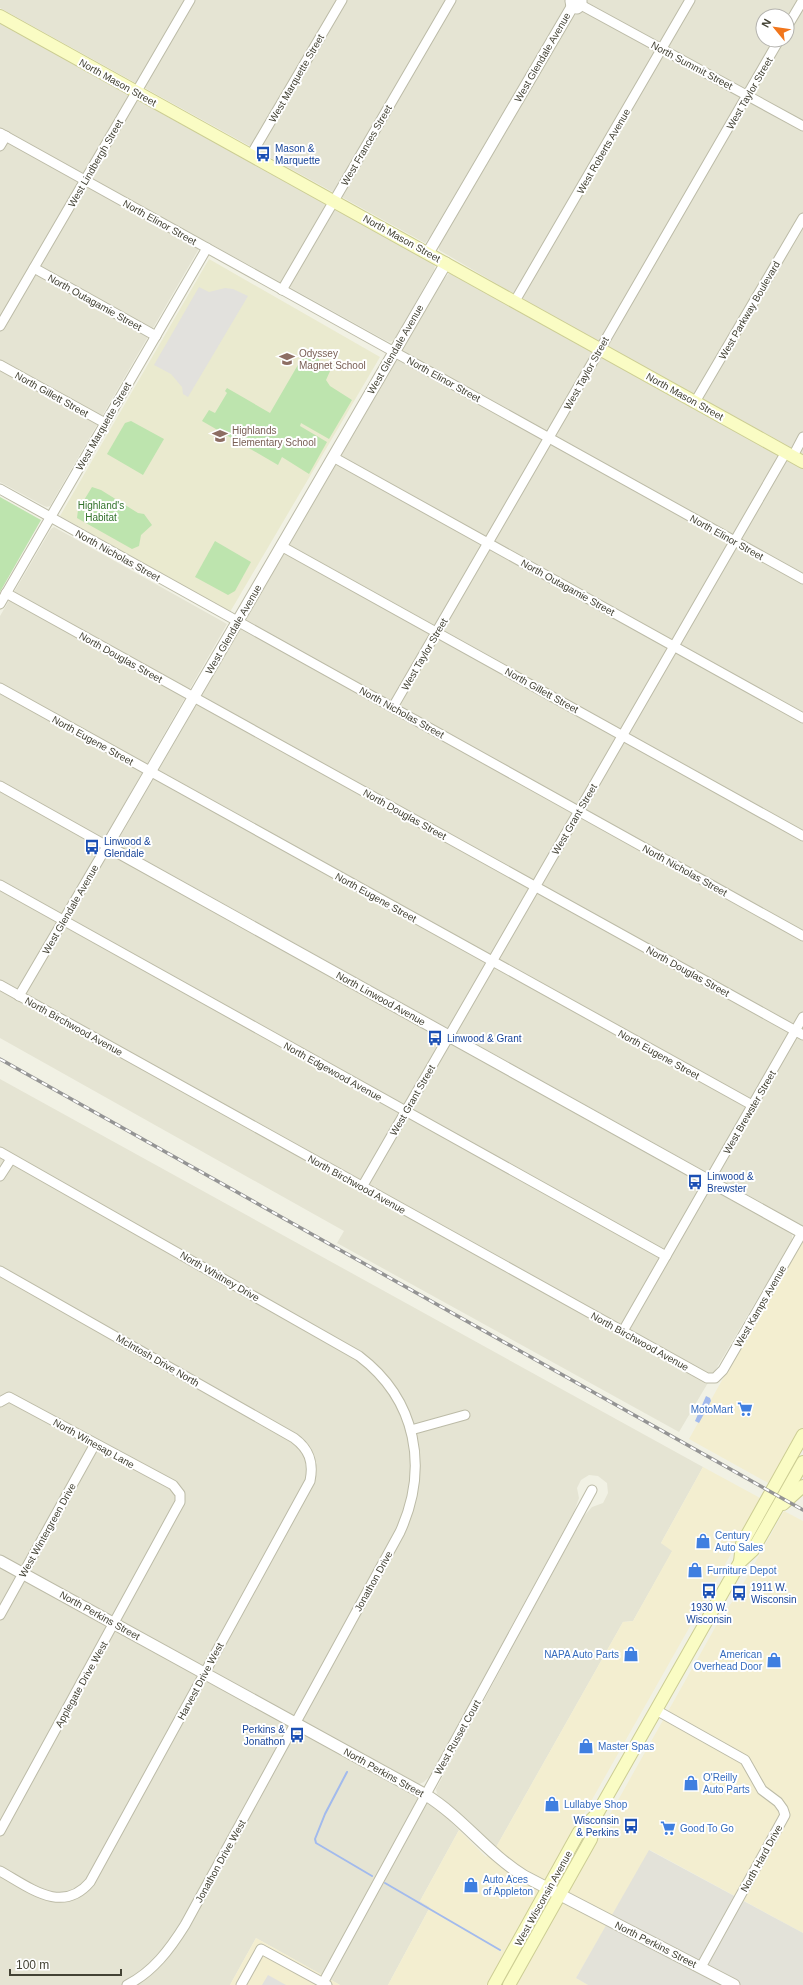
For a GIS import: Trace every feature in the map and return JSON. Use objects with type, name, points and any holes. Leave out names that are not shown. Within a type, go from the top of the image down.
[{"type":"main road","name":"North Mason Street","points":[[0,16],[794,457]]},
{"type":"main road","name":"West Wisconsin Avenue","points":[[740,1562],[742,1544],[803,1435]]},
{"type":"main road","points":[[786,1466],[802,1469]]},
{"type":"main road","name":"West Wisconsin Avenue","points":[[494,1985],[579,1832],[597,1814],[740,1562],[753,1550],[802,1469]]},
{"type":"main road","points":[[775,1512],[803,1486]]},
{"type":"main road","name":"West Wisconsin Avenue","points":[[509,1985],[591,1839],[597,1814]]},
{"type":"street","name":"West Marquette Street","points":[[251,155],[342,0]]},
{"type":"street","name":"West Frances Street","points":[[282,290],[333,200],[451,0]]},
{"type":"street","name":"West Roberts Avenue","points":[[515,301],[690,0]]},
{"type":"street","points":[[795,14],[803,0]]},
{"type":"street","name":"West Lindbergh Street","points":[[0,326],[187,1]]},
{"type":"street","name":"North Summit Street","points":[[576,3],[662,48],[803,126]]},
{"type":"street","name":"West Glendale Avenue","points":[[428,253],[576,3]]},
{"type":"street","name":"West Taylor Street","points":[[393,707],[775,48]]},
{"type":"street","points":[[0,146],[3,134]]},
{"type":"street","name":"North Elinor Street","points":[[3,134],[803,579]]},
{"type":"street","name":"West Parkway Boulevard","points":[[695,402],[803,218]]},
{"type":"street","name":"West Marquette Street","points":[[0,604],[207,248]]},
{"type":"street","name":"West Glendale Avenue","points":[[19,996],[446,263]]},
{"type":"street","name":"North Outagamie Street","points":[[34,268],[156,336]]},
{"type":"street","name":"North Gillett Street","points":[[0,365],[105,424]]},
{"type":"street","name":"West Grant Street","points":[[362,1187],[735,542],[794,457],[803,437]]},
{"type":"street","name":"North Outagamie Street","points":[[333,457],[803,718]]},
{"type":"street","name":"North Nicholas Street","points":[[0,489],[803,936]]},
{"type":"street","name":"North Gillett Street","points":[[281,546],[803,836]]},
{"type":"street","name":"North Douglas Street","points":[[6,593],[799,1033]]},
{"type":"street","name":"North Eugene Street","points":[[0,688],[752,1105]]},
{"type":"street","name":"North Linwood Avenue","points":[[0,786],[802,1233]]},
{"type":"street","name":"North Edgewood Avenue","points":[[0,885],[666,1256]]},
{"type":"street","name":"North Birchwood Avenue","points":[[0,985],[707,1378],[715,1378]]},
{"type":"street","name":"West Brewster Street","points":[[623,1331],[752,1105],[799,1033],[803,1017]]},
{"type":"street","name":"North Whitney Drive","points":[[0,1152],[359,1356],[378,1372],[392,1391],[404,1410],[411,1430]]},
{"type":"street","points":[[0,1176],[11,1159]]},
{"type":"street","name":"West Kamps Avenue","points":[[715,1378],[723,1370],[802,1233]]},
{"type":"street","name":"McIntosh Drive North","points":[[0,1271],[288,1434],[300,1442],[310,1456]]},
{"type":"street","name":"North Winesap Lane","points":[[2,1400],[9,1398],[14,1399],[173,1485],[180,1494]]},
{"type":"street","points":[[411,1430],[465,1415]]},
{"type":"street","name":"Jonathon Drive","points":[[296,1722],[404,1521],[413,1496],[416,1466],[411,1430]]},
{"type":"street","name":"West Wintergreen Drive","points":[[0,1615],[95,1444]]},
{"type":"street","name":"Harvest Drive West","points":[[0,1871],[46,1895],[60,1898],[70,1897],[84,1888],[92,1877],[310,1481],[312,1464],[310,1456]]},
{"type":"street","name":"West Russet Court","points":[[325,1984],[592,1490]]},
{"type":"street","name":"Applegate Drive West","points":[[0,1831],[175,1512],[180,1502],[180,1494]]},
{"type":"street","name":"North Perkins Street","points":[[0,1561],[205,1672],[426,1795],[448,1810],[501,1860],[548,1889],[734,1985]]},
{"type":"street","name":"North Hard Drive","points":[[656,1710],[745,1760],[762,1790],[778,1802],[783,1808],[785,1815],[701,1967]]},
{"type":"street","name":"Jonathon Drive West","points":[[127,1985],[153,1967],[175,1941],[296,1722]]},
{"type":"street","points":[[242,1985],[261,1949],[325,1984]]},
{"type":"shaded area","points":[[0,0],[569,0],[430,237],[425,243],[0,8]]},
{"type":"shaded area","points":[[583,0],[803,0],[803,454],[538,308],[439,250],[439,246]]},
{"type":"shaded area","points":[[0,24],[432,263],[435,266],[434,270],[394,340],[390,342],[385,340],[204,240],[50,506],[44,506],[0,482]]},
{"type":"shaded area","name":"Highlands Elementary School","points":[[209,259],[380,357],[230,612],[60,516]]},
{"type":"shaded area","points":[[449,273],[803,469],[803,1226],[122,847],[117,842],[443,280]]},
{"type":"shaded area","points":[[199,287],[209,292],[225,288],[233,289],[248,296],[188,397],[183,394],[182,387],[171,374],[154,365]]},
{"type":"shaded area","points":[[54,527],[227,624],[99,848],[792,1235],[792,1240],[679,1432],[337,1243],[344,1231],[0,1038],[0,616],[51,529]]},
{"type":"shaded area","points":[[0,1079],[703,1467],[661,1543],[673,1550],[633,1621],[623,1622],[495,1849],[470,1822],[437,1794],[436,1789],[583,1517],[592,1507],[603,1503],[608,1493],[607,1483],[598,1476],[589,1475],[581,1480],[577,1488],[579,1498],[574,1512],[429,1777],[424,1782],[419,1784],[359,1751],[356,1763],[413,1794],[444,1815],[459,1830],[420,1901],[430,1907],[388,1985],[340,1985],[256,1938],[230,1985],[0,1985]]},
{"type":"shaded area","points":[[803,1236],[803,1427],[770,1484],[689,1439]]},
{"type":"shaded area","points":[[703,1467],[762,1499],[486,1985],[388,1985],[430,1907],[420,1901],[459,1830],[486,1857],[495,1849],[623,1622],[633,1621],[672,1551],[661,1543]]},
{"type":"shaded area","points":[[784,1511],[803,1521],[803,1933],[650,1850],[576,1978],[588,1985],[514,1985],[716,1626],[738,1593]]},
{"type":"shaded area","points":[[649,1850],[803,1933],[803,1985],[588,1985],[576,1978]]},
{"type":"shaded area","points":[[256,1938],[340,1985],[230,1985]]},
{"type":"shaded area","points":[[268,1975],[286,1985],[262,1985]]},
{"type":"green space","points":[[306,351],[319,358],[319,362],[331,369],[326,380],[330,386],[352,400],[329,439],[301,423],[300,426],[327,442],[309,474],[282,457],[278,465],[202,421],[209,410],[215,413],[227,393],[225,391],[227,388],[270,413]]},
{"type":"green space","points":[[131,421],[164,439],[143,475],[107,454],[125,423]]},
{"type":"green space","name":"Highland's Habitat","points":[[92,487],[101,490],[138,513],[144,514],[152,525],[141,535],[139,546],[132,549],[77,518],[78,510]]},
{"type":"green space","points":[[0,497],[41,520],[0,592]]},
{"type":"green space","points":[[215,541],[251,562],[235,591],[228,595],[195,577]]},
{"type":"water","points":[[706,1396],[710,1398],[711,1401],[699,1423],[695,1421]]},
{"type":"waterway","points":[[347,1772],[325,1814],[315,1839],[316,1843],[372,1876]]},
{"type":"waterway","points":[[385,1883],[500,1950]]},
{"type":"railway","points":[[0,1059],[803,1510]]},
{"type":"place","name":"Mason & Marquette","points":[[263,154]]},
{"type":"place","name":"Odyssey Magnet School","points":[[287,359]]},
{"type":"place","name":"Highlands Elementary School","points":[[220,436]]},
{"type":"place","name":"Linwood & Glendale","points":[[92,847]]},
{"type":"place","name":"Linwood & Grant","points":[[435,1038]]},
{"type":"place","name":"Linwood & Brewster","points":[[695,1182]]},
{"type":"place","name":"MotoMart","points":[[745,1409]]},
{"type":"place","name":"Century Auto Sales","points":[[703,1541]]},
{"type":"place","name":"Furniture Depot","points":[[695,1570]]},
{"type":"place","name":"1930 W. Wisconsin","points":[[709,1591]]},
{"type":"place","name":"1911 W. Wisconsin","points":[[739,1593]]},
{"type":"place","name":"NAPA Auto Parts","points":[[631,1654]]},
{"type":"place","name":"American Overhead Door","points":[[774,1660]]},
{"type":"place","name":"Perkins & Jonathon","points":[[297,1735]]},
{"type":"place","name":"Master Spas","points":[[586,1746]]},
{"type":"place","name":"O'Reilly Auto Parts","points":[[691,1783]]},
{"type":"place","name":"Lullabye Shop","points":[[552,1804]]},
{"type":"place","name":"Wisconsin & Perkins","points":[[631,1826]]},
{"type":"place","name":"Good To Go","points":[[668,1828]]},
{"type":"place","name":"Auto Aces of Appleton","points":[[471,1885]]}]
